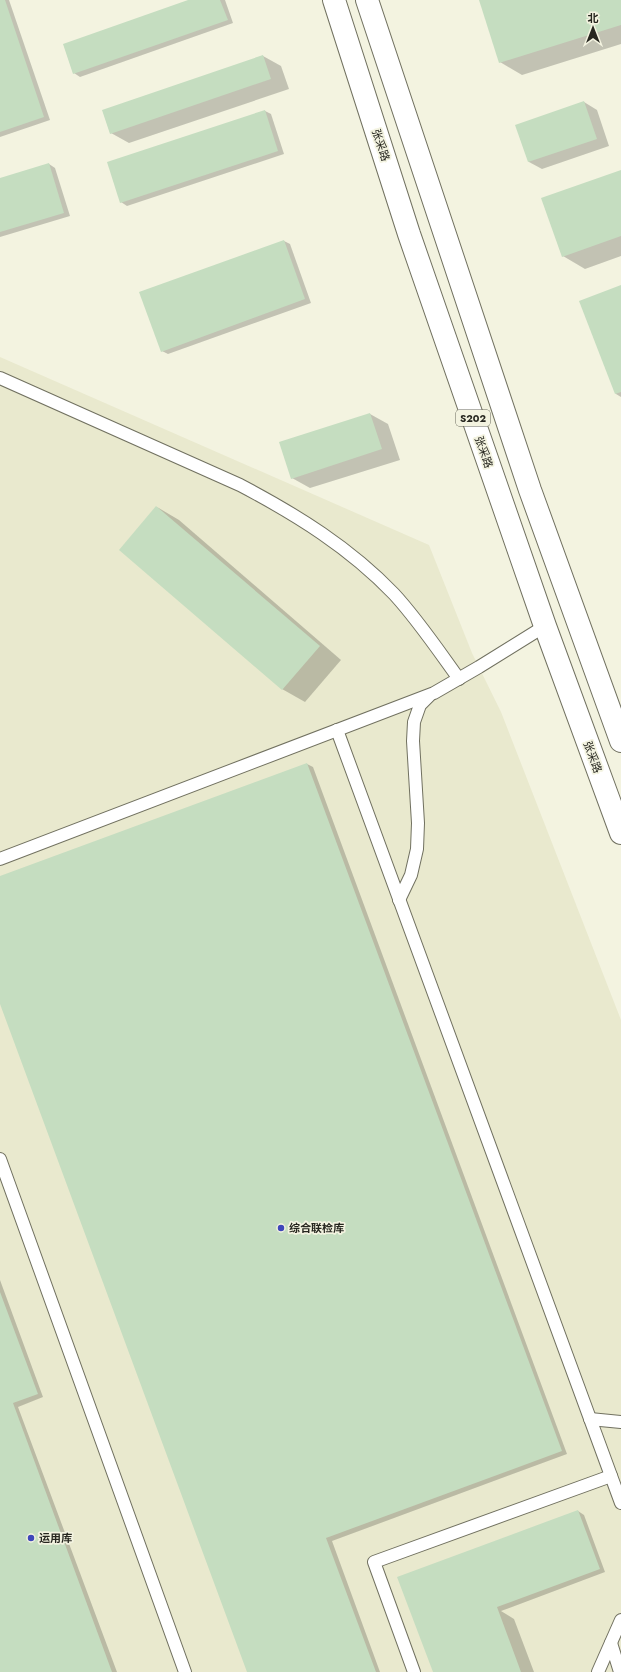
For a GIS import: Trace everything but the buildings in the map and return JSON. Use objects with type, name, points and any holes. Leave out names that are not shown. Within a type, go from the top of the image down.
[{"type":"main road","name":"张采路","points":[[334,0],[409,234],[545,626],[621,833]]},
{"type":"main road","name":"S202","points":[[367,0],[530,490],[621,741]]},
{"type":"lane","points":[[0,378],[240,485],[275,504],[318,531],[360,562],[395,595],[422,628],[458,679]]},
{"type":"lane","points":[[0,859],[434,693],[545,626]]},
{"type":"lane","points":[[399,900],[411,875],[417,849],[418,823],[413,741],[414,722],[420,705],[434,693]]},
{"type":"lane","points":[[337,730],[621,1503]]},
{"type":"lane","points":[[0,1159],[185,1672]]},
{"type":"lane","points":[[590,1419],[621,1422]]},
{"type":"lane","points":[[414,1672],[374,1562],[611,1476]]},
{"type":"lane","points":[[598,1672],[621,1620]]},
{"type":"lane","points":[[611,1643],[620,1672]]},
{"type":"shaded area","points":[[0,357],[429,545],[472,653],[501,712],[621,1020],[621,1672],[0,1672]]},
{"type":"place","name":"综合联检库","points":[[281,1228]]},
{"type":"place","name":"运用库","points":[[31,1538]]}]
